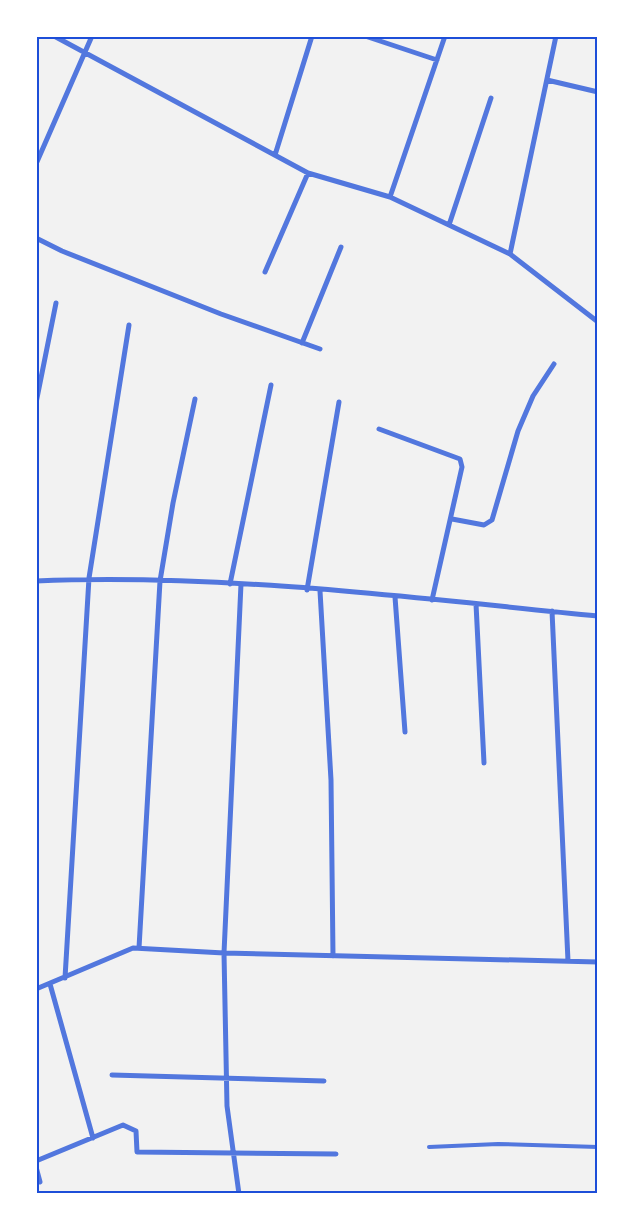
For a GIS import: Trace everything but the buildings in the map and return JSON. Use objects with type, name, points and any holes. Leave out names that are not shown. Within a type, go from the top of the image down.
[{"type":"street","points":[[54,36],[308,173],[390,197],[510,254],[598,322]]},
{"type":"street","points":[[36,164],[92,36]]},
{"type":"street","points":[[275,155],[312,36]]},
{"type":"street","points":[[365,36],[377,38],[437,60]]},
{"type":"street","points":[[390,197],[445,36]]},
{"type":"street","points":[[510,254],[556,36]]},
{"type":"street","points":[[547,80],[598,92]]},
{"type":"street","points":[[449,225],[491,98]]},
{"type":"street","points":[[265,272],[308,173]]},
{"type":"street","points":[[36,238],[62,251],[221,314],[320,349]]},
{"type":"street","points":[[302,343],[341,247]]},
{"type":"street","points":[[36,403],[56,303]]},
{"type":"street","points":[[65,978],[89,578],[129,325]]},
{"type":"street","points":[[452,519],[484,526],[492,520],[518,431],[533,396],[554,364]]},
{"type":"street","points":[[230,584],[271,384]]},
{"type":"street","points":[[139,948],[160,581],[173,503],[195,399]]},
{"type":"street","points":[[307,590],[339,402]]},
{"type":"street","points":[[379,429],[460,459],[462,467],[452,519],[432,600]]},
{"type":"street","points":[[36,581],[89,578],[241,584],[598,616]]},
{"type":"street","points":[[239,1194],[227,1106],[224,953],[241,584]]},
{"type":"street","points":[[320,591],[331,780],[333,956]]},
{"type":"street","points":[[395,597],[404,732]]},
{"type":"street","points":[[476,604],[484,763]]},
{"type":"street","points":[[552,611],[568,961]]},
{"type":"street","points":[[36,989],[133,948],[224,953],[598,962]]},
{"type":"street","points":[[50,984],[93,1138]]},
{"type":"street","points":[[112,1075],[324,1081]]},
{"type":"street","points":[[36,1161],[123,1125],[136,1131],[137,1152],[336,1154]]},
{"type":"street","points":[[36,1167],[40,1182]]},
{"type":"lane","points":[[429,1147],[507,1144],[598,1147]]}]
